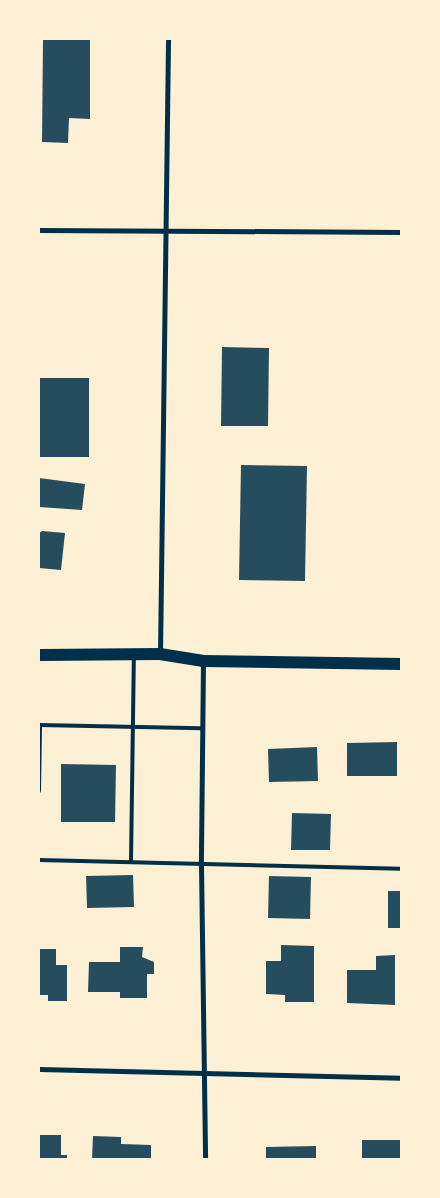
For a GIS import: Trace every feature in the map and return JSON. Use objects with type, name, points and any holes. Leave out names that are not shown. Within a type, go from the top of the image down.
[{"type":"main road","points":[[39,655],[160,654],[203,661],[401,664]]},
{"type":"street","points":[[160,654],[168,39]]},
{"type":"street","points":[[39,230],[401,232]]},
{"type":"street","points":[[203,661],[201,865],[205,1159]]},
{"type":"street","points":[[39,1069],[401,1078]]},
{"type":"lane","points":[[131,862],[134,654]]},
{"type":"lane","points":[[39,791],[39,726],[202,728]]},
{"type":"lane","points":[[39,860],[401,869]]},
{"type":"building","points":[[43,39],[90,40],[90,119],[69,118],[68,143],[42,142]]},
{"type":"building","points":[[222,347],[269,348],[268,426],[221,426]]},
{"type":"building","points":[[39,378],[89,378],[89,457],[39,457]]},
{"type":"building","points":[[241,465],[307,466],[305,581],[239,580]]},
{"type":"building","points":[[39,478],[85,484],[82,510],[39,507]]},
{"type":"building","points":[[42,531],[65,533],[61,570],[39,568],[39,533]]},
{"type":"building","points":[[397,742],[397,776],[347,776],[347,743]]},
{"type":"building","points":[[317,747],[318,781],[269,782],[268,749]]},
{"type":"building","points":[[61,764],[116,765],[115,822],[61,822]]},
{"type":"building","points":[[292,813],[331,814],[330,850],[291,850]]},
{"type":"building","points":[[133,875],[134,907],[87,908],[86,876]]},
{"type":"building","points":[[269,876],[311,877],[310,919],[268,918]]},
{"type":"building","points":[[388,891],[401,891],[401,928],[388,928]]},
{"type":"building","points":[[281,945],[314,946],[314,1002],[285,1002],[285,995],[266,994],[266,961],[281,961]]},
{"type":"building","points":[[120,947],[143,947],[142,957],[154,962],[154,974],[147,974],[147,998],[120,998],[120,992],[88,992],[89,962],[120,962]]},
{"type":"building","points":[[39,949],[56,949],[56,965],[67,965],[67,1001],[48,1001],[48,995],[39,995]]},
{"type":"building","points":[[395,955],[395,1005],[347,1003],[347,970],[376,970],[376,956]]},
{"type":"building","points":[[39,1135],[61,1135],[61,1155],[67,1155],[67,1159],[39,1159]]},
{"type":"building","points":[[93,1136],[121,1137],[121,1144],[151,1145],[151,1159],[92,1159]]},
{"type":"building","points":[[362,1140],[401,1140],[401,1159],[362,1159]]},
{"type":"building","points":[[316,1146],[316,1159],[266,1159],[266,1147]]}]
